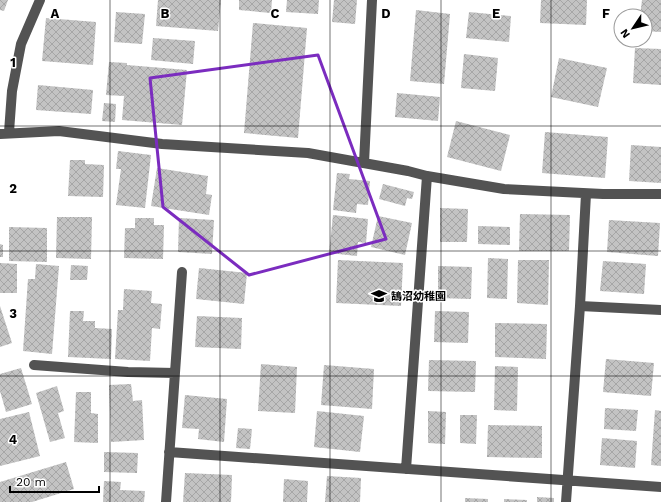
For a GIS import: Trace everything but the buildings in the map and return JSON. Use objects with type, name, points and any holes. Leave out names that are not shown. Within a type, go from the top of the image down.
[{"type":"street","points":[[40,0],[21,44],[5,133],[59,131],[162,144],[308,153],[504,189],[586,194],[661,194]]},
{"type":"street","points":[[364,163],[372,0]]},
{"type":"street","points":[[406,469],[427,176]]},
{"type":"street","points":[[566,502],[580,306],[586,194]]},
{"type":"street","points":[[166,502],[182,272]]},
{"type":"street","points":[[580,306],[661,310]]},
{"type":"street","points":[[34,365],[128,372],[175,373]]},
{"type":"street","points":[[169,452],[661,487]]},
{"type":"highlighted area","points":[[318,55],[386,239],[249,275],[163,207],[150,78]]},
{"type":"place","name":"鵠沼幼稚園","points":[[379,296]]}]
